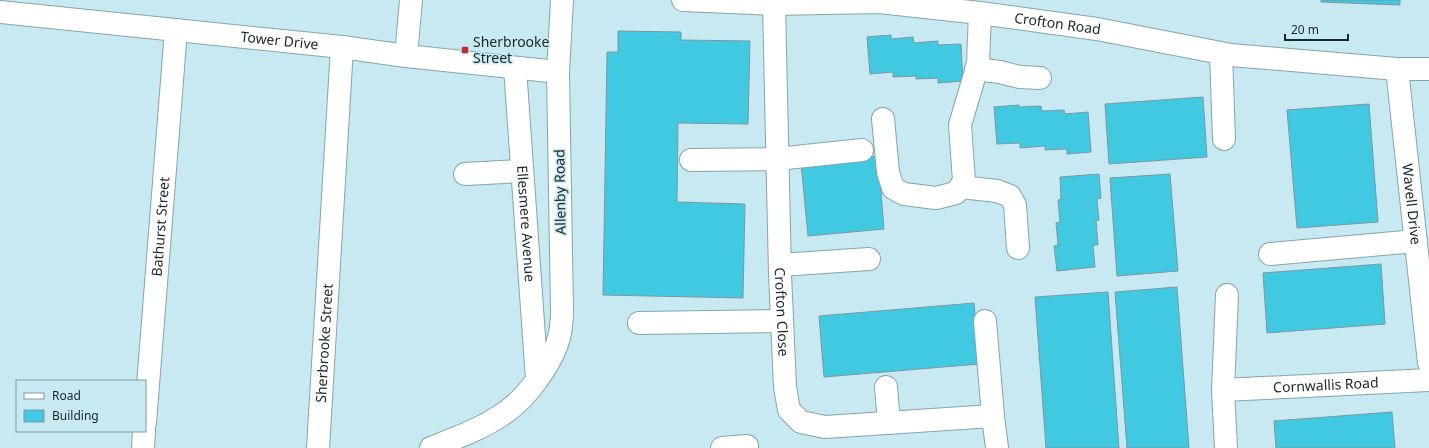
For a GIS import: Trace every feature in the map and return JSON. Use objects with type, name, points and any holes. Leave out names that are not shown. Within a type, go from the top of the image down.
[{"type":"street","points":[[406,56],[411,0]]},
{"type":"street","name":"Allenby Road","points":[[431,448],[468,433],[505,413],[518,402],[537,379],[557,344],[561,327],[562,311],[558,72],[562,0]]},
{"type":"street","name":"Crofton Road","points":[[697,0],[750,1],[774,4],[879,1],[1097,29],[1222,54],[1397,69],[1429,69]]},
{"type":"street","name":"Crofton Close","points":[[774,4],[782,321],[785,387],[789,410],[801,422],[825,427],[993,416]]},
{"type":"street","name":"Tower Drive","points":[[0,12],[342,47],[406,56],[558,72]]},
{"type":"street","points":[[883,119],[888,172],[893,188],[904,194],[936,198],[956,193],[964,181],[960,125],[978,64],[980,13]]},
{"type":"street","name":"Bathurst Street","points":[[146,410],[176,30]]},
{"type":"street","name":"Sherbrooke Street","points":[[318,448],[342,47]]},
{"type":"street","points":[[1222,54],[1224,139]]},
{"type":"street","name":"Ellesmere Avenue","points":[[514,68],[537,379]]},
{"type":"street","points":[[976,69],[1000,72],[1020,78],[1040,78]]},
{"type":"street","name":"Wavell Drive","points":[[1397,69],[1429,363]]},
{"type":"street","points":[[691,160],[777,160],[862,150]]},
{"type":"street","points":[[465,170],[522,166]]},
{"type":"street","points":[[961,186],[998,191],[1010,196],[1015,205],[1018,248]]},
{"type":"street","points":[[1270,254],[1416,241]]},
{"type":"street","points":[[780,265],[868,259]]},
{"type":"street","points":[[1226,448],[1222,390],[1227,295]]},
{"type":"street","points":[[639,323],[782,321]]},
{"type":"street","points":[[986,321],[993,416],[997,448]]},
{"type":"street","name":"Cornwallis Road","points":[[1222,390],[1429,380]]},
{"type":"street","points":[[886,387],[889,423]]},
{"type":"street","points":[[143,448],[144,432]]},
{"type":"street","points":[[722,448],[747,446],[747,448]]},
{"type":"building","points":[[1321,0],[1400,0],[1400,5],[1321,2]]},
{"type":"building","points":[[618,31],[681,32],[681,40],[750,41],[748,124],[678,123],[677,202],[745,204],[743,298],[603,295],[607,52],[618,52]]},
{"type":"building","points":[[891,35],[891,39],[913,37],[914,43],[938,41],[938,45],[961,44],[963,81],[938,83],[938,78],[916,79],[916,76],[893,77],[893,72],[870,74],[867,37]]},
{"type":"building","points":[[1203,97],[1207,157],[1109,164],[1105,104]]},
{"type":"building","points":[[1369,104],[1378,222],[1297,228],[1287,110]]},
{"type":"building","points":[[1019,105],[1019,107],[1041,106],[1042,111],[1064,110],[1065,114],[1088,112],[1091,152],[1067,154],[1067,149],[1045,150],[1045,146],[1020,148],[1020,143],[997,144],[994,107]]},
{"type":"building","points":[[878,156],[884,229],[808,236],[801,163]]},
{"type":"building","points":[[1099,174],[1101,198],[1097,199],[1099,220],[1096,221],[1098,245],[1093,245],[1095,267],[1057,271],[1054,246],[1058,245],[1056,223],[1060,222],[1058,200],[1061,199],[1060,177]]},
{"type":"building","points":[[1170,174],[1178,271],[1117,276],[1110,178]]},
{"type":"building","points":[[1381,264],[1385,324],[1267,333],[1263,273]]},
{"type":"building","points":[[1177,287],[1189,448],[1127,448],[1115,292]]},
{"type":"building","points":[[1108,292],[1119,448],[1046,448],[1035,297]]},
{"type":"building","points":[[974,303],[979,364],[824,377],[819,316]]},
{"type":"building","points":[[1392,412],[1395,448],[1276,448],[1274,421]]},
{"type":"place","name":"Sherbrooke Street","points":[[465,50]]}]
